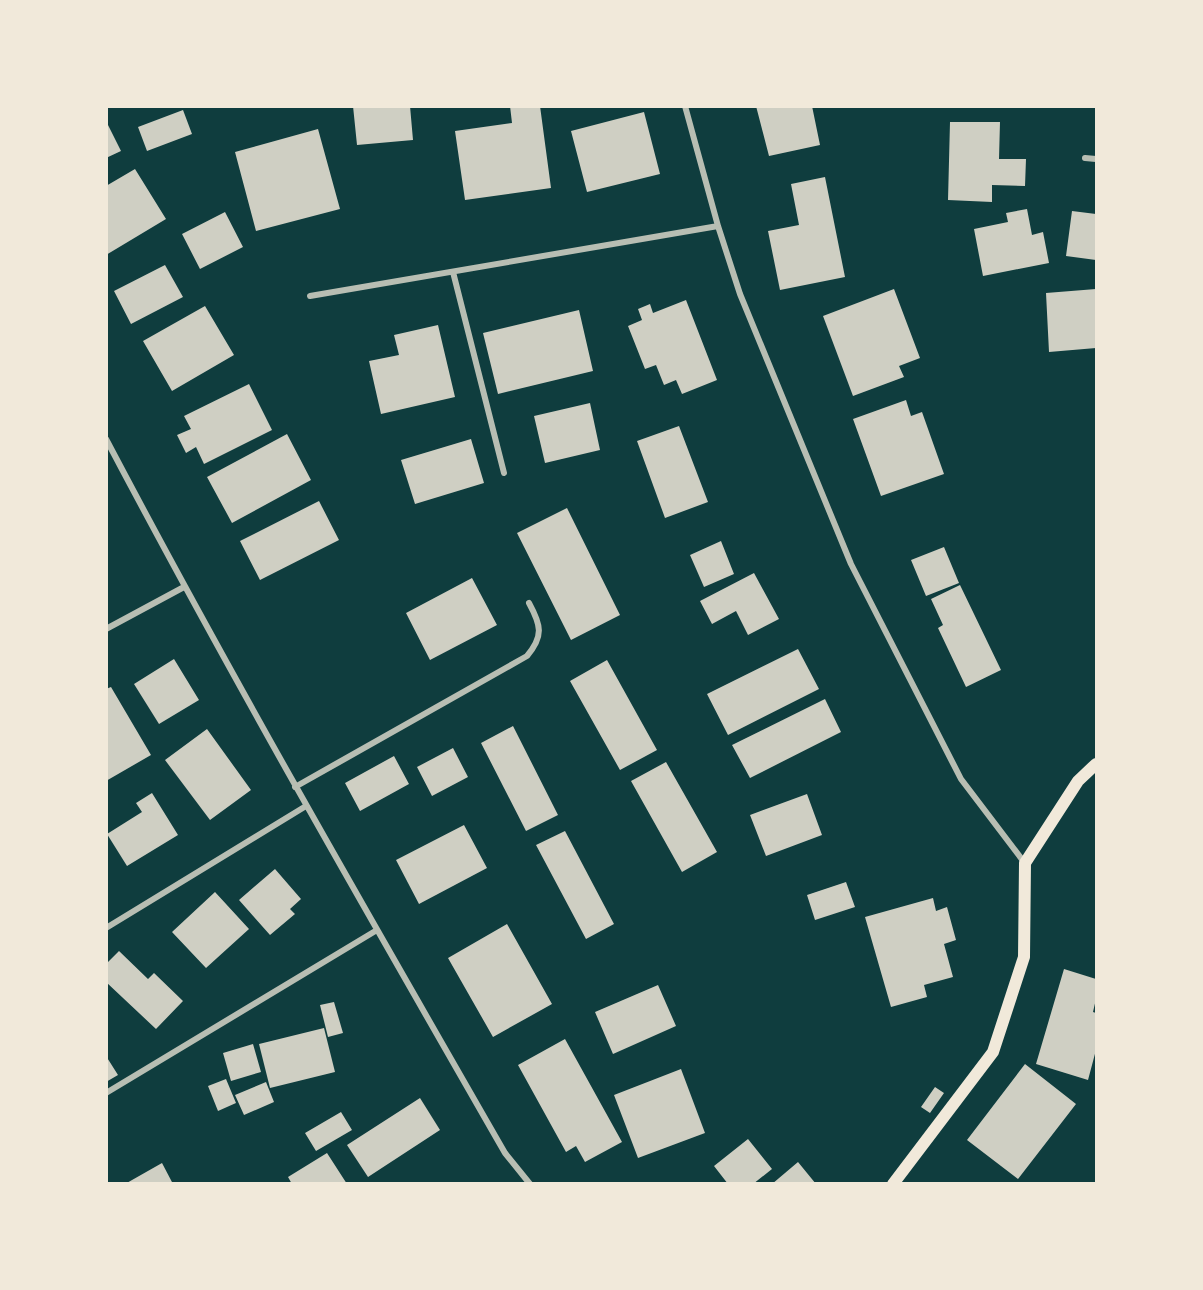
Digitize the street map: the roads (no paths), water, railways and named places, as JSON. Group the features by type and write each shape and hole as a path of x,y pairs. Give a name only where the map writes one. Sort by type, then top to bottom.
{"main road":[{"path":"893,1184 993,1052 1024,957 1025,863 1078,781 1096,764"}],"street":[{"path":"685,106 718,226 740,294 851,564 960,779 1025,863"},
{"path":"1085,158 1096,159"},
{"path":"310,296 718,226"},
{"path":"453,272 504,473"},
{"path":"106,439 184,587 306,806 505,1153 530,1184"},
{"path":"106,629 184,587"},
{"path":"296,787 527,656 537,645 539,633 538,620 529,603"},
{"path":"106,928 306,806"},
{"path":"106,1093 377,930"}]}
